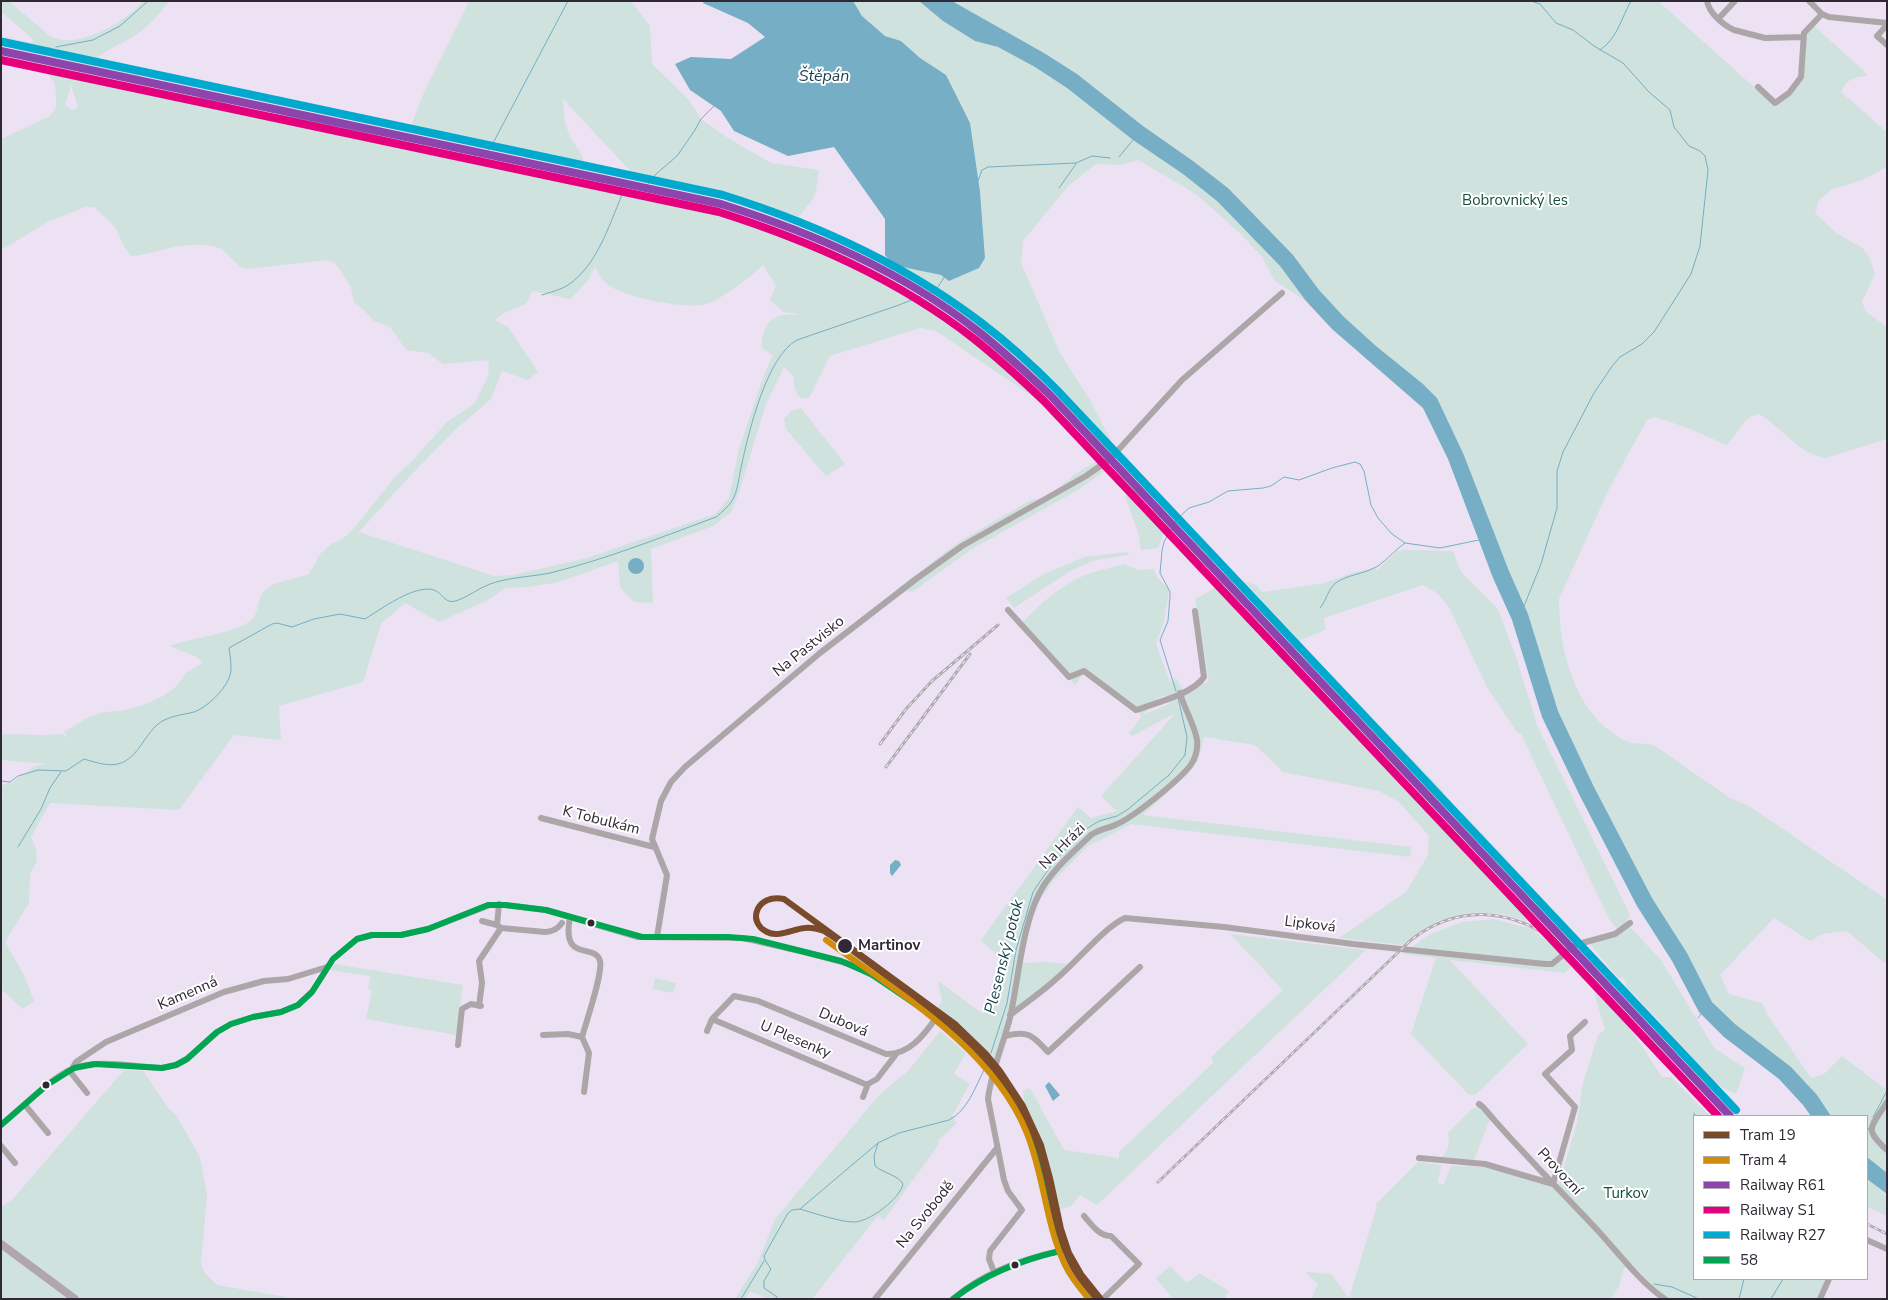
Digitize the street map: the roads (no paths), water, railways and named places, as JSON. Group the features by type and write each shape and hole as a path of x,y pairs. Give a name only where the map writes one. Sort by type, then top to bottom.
{"main road":[{"path":"1,1244 74,1299"}],"street":[{"path":"1707,1 1710,9 1730,28 1754,36 1777,38 1803,37"},
{"path":"1719,18 1735,1"},
{"path":"1809,1 1822,14 1829,17 1887,24"},
{"path":"1758,87 1775,104 1789,94 1801,77 1804,33 1822,14"},
{"path":"1887,24 1877,36 1887,45"},
{"name":"Na Pastvisko","path":"657,937 666,875 652,838 661,801 671,782 685,767 820,653 962,546 1086,476 1110,459 1182,380 1282,293"},
{"path":"1008,610 1069,677 1084,671 1136,710 1180,694 1200,682 1204,677 1195,610"},
{"name":"Na Hrázi","path":"994,1073 1006,1036 1027,930 1043,887 1050,877 1091,835 1098,830 1115,826 1130,817 1171,784 1190,765 1197,747 1197,738 1180,694"},
{"name":"K Tobulkám","path":"541,818 654,846"},
{"path":"458,1045 461,1013 467,1005 480,1006 482,983 479,961 498,935 499,904"},
{"path":"87,1093 70,1070 98,1065 162,1068 180,1063 191,1057 213,1035 226,1027 250,1018 286,1011 298,1005 312,992 327,967 344,949 362,937 428,930 483,907 499,904 546,910 630,935 743,938 841,961 862,969 884,981 936,1018 972,1048 994,1073 1013,1100 1031,1138 1040,1167 1060,1251 1071,1273 1091,1299"},
{"path":"563,915 568,939 572,945 579,950 596,955 600,959 597,983 582,1037 589,1053 584,1092"},
{"path":"482,921 499,926 552,932 565,924 570,917"},
{"name":"Lipková","path":"1010,1015 1056,980 1104,934 1125,918 1224,927 1353,944 1545,964 1552,964 1575,945 1615,934 1630,924"},
{"name":"Kamenná","path":"1,1125 56,1079 70,1070 76,1062 106,1042 224,992 264,981 288,979 327,967"},
{"path":"1006,1036 1018,1033 1029,1034 1048,1052 1140,967"},
{"name":"Dubová","path":"712,1019 734,996 752,999 882,1053 897,1053"},
{"path":"863,1097 868,1084 877,1079 897,1053 914,1044 936,1018"},
{"path":"707,1031 712,1019"},
{"name":"U Plesenky","path":"712,1019 868,1084"},
{"path":"1418,1158 1485,1164 1553,1184 1576,1107 1545,1074 1572,1050 1570,1036 1585,1022"},
{"path":"543,1035 568,1034 582,1037"},
{"path":"994,1073 988,1099 997,1148 1008,1191 1022,1210 990,1251 989,1259 994,1272"},
{"path":"1887,1102 1871,1128 1872,1137 1887,1150"},
{"name":"Provozní","path":"1479,1104 1483,1106 1553,1184 1658,1294 1665,1299"},
{"path":"25,1105 48,1132"},
{"path":"1,1146 15,1163"},
{"name":"Na Svobodě","path":"875,1299 997,1148"},
{"path":"1530,1176 1529,1173 1536,1166"},
{"path":"1084,1216 1104,1236 1111,1236 1139,1264 1104,1298"},
{"path":"1868,1240 1887,1249"},
{"path":"954,1299 972,1284 994,1272 1060,1251"},
{"path":"1820,1299 1830,1280"}],"water":[{"name":"Štěpán","path":"704,1 853,1 862,16 885,36 901,41 920,58 946,75 970,123 980,192 985,258 979,268 949,281 941,275 893,265 885,255 885,219 834,147 788,156 734,131 721,111 690,90 675,64 691,57 731,59 765,37 748,23 703,3"},
{"path":"919,1 952,1 1044,53 1077,74 1143,126 1193,161 1228,188 1293,255 1319,290 1344,317 1437,398 1463,453 1509,571 1528,614 1558,711 1594,787 1652,898 1687,953 1712,1002 1735,1024 1791,1067 1817,1095 1830,1115 1810,1115 1779,1079 1724,1037 1699,1012 1672,961 1637,906 1579,794 1542,717 1512,620 1493,578 1448,459 1423,408 1332,329 1306,301 1280,266 1217,201 1183,174 1133,140 1067,88 1035,67 998,47 975,41 943,21"},
{"path":"199,97 260,112 307,119 477,158 470,161 418,152 332,130 201,103 198,101"},
{"path":"636,558 644,566 636,574 628,566"},
{"path":"895,860 899,861 901,865 892,876 890,865"},
{"path":"1049,1082 1060,1095 1053,1101 1045,1086"},
{"path":"1868,1158 1887,1173 1887,1194 1868,1180"}],"waterway":[{"path":"56,47 93,40 120,26 148,1"},
{"path":"477,158 481,158 492,145 568,1"},
{"path":"1524,606 1541,564 1557,508 1557,471 1563,452 1594,393 1613,365 1620,357 1642,344 1654,332 1691,274 1700,246 1708,170 1705,156 1700,151 1689,146 1674,127 1670,110 1649,92 1623,63 1594,46 1573,30 1556,23 1540,4 1531,1"},
{"path":"1600,50 1615,34 1631,1"},
{"path":"1,42 34,49 50,48"},
{"path":"542,295 565,287 579,276 596,254 625,188 644,189 656,174 677,156 701,119 714,106"},
{"path":"1119,157 1133,140"},
{"path":"978,181 982,170 988,167 1076,163 1092,156 1110,158"},
{"path":"1059,188 1076,164"},
{"path":"1,781 10,782 18,776 38,770 66,771 84,759 109,765 122,763 129,759 151,731 162,721 199,710 214,698 227,683 231,671 229,648 272,624 277,623 292,627 314,619 340,614 365,619 398,598 426,589 437,591 446,600 452,602 490,584 512,578 550,573 592,561 716,517 729,505 734,497 749,433 761,396 777,361 786,349 797,340 899,305 936,290 945,276"},
{"name":"Plesenský potok","path":"1176,691 1160,640 1168,621 1170,596 1170,592 1160,573 1164,542 1177,519 1189,508 1209,502 1228,491 1263,488 1271,486 1284,477 1299,480 1355,462 1360,464 1364,471 1371,505 1378,518 1392,534 1405,543 1440,548 1479,540"},
{"path":"1320,608 1337,582 1377,567 1405,543"},
{"name":"Plesenský potok","path":"991,1053 1007,1003 1016,950 1033,892 1052,864 1083,831 1099,821 1117,816 1127,810 1169,775 1185,755 1187,737 1178,698"},
{"path":"18,847 41,809 50,788 61,772"},
{"path":"1698,1018 1701,1014"},
{"name":"Plesenský potok","path":"777,1299 777,1297 764,1288 764,1281 771,1269 764,1256 788,1213 792,1210 800,1209 834,1219 853,1222 867,1219 882,1209 896,1196 903,1184 898,1178 875,1166 874,1156 878,1143 899,1133 949,1120 955,1116 966,1105 984,1070"},
{"path":"1873,1117 1887,1091"},
{"path":"800,1209 878,1143"},
{"path":"741,1299 764,1261"},
{"path":"1739,1299 1744,1280"},
{"path":"1771,1299 1782,1280"},
{"path":"1654,1284 1672,1287 1699,1299"}],"tram line":[{"name":"19","path":"1097,1299 1077,1274 1065,1250 1041,1154 1035,1138 1010,1090 994,1069 977,1050 938,1015 824,931 808,928 781,934 767,932 757,922 756,916 761,904 775,898 784,899 955,1024 986,1054 1000,1071 1023,1106 1041,1145 1061,1229 1069,1253 1081,1274 1101,1299"},
{"path":"789,930 776,932 769,930 759,920 759,914 765,903 772,900 793,905"},
{"name":"4","path":"826,940 940,1024 966,1047 990,1073 1010,1101 1026,1131 1037,1164 1058,1249 1070,1274 1089,1299"}],"railway":[{"path":"880,744 906,709 932,681 998,625"},
{"path":"886,767 970,654"},
{"path":"1158,1182 1411,940 1429,928 1448,920 1467,916 1505,917 1524,923 1560,945 1720,1115"},
{"path":"1868,1224 1887,1234"}],"rail line":[{"name":"R27","path":"3,42 723,195 758,206 826,233 891,264 923,283 953,302 993,332 1021,355 1056,389 1736,1110"},
{"name":"R61","path":"1,51 721,204 823,241 888,272 919,290 979,332 1050,395 1729,1115"},
{"name":"S1","path":"1,60 719,212 819,249 852,264 914,298 973,338 1044,401 1717,1115"}],"place":[{"name":"Martinov","path":"845,946"}],"park label":[{"name":"Bobrovnický les","path":"1515,201"},
{"name":"Turkov","path":"1626,1194"}]}
